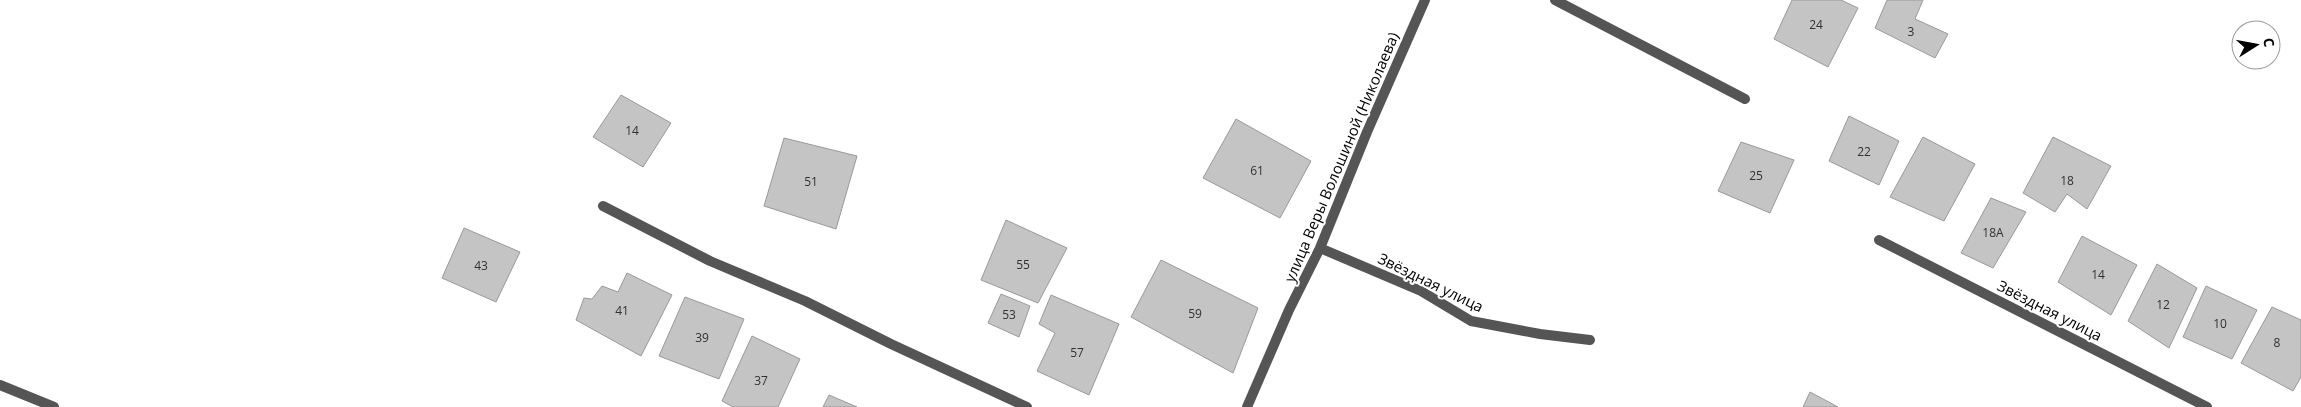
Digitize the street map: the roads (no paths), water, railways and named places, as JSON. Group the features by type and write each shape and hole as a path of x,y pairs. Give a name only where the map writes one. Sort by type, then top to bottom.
{"street":[{"name":"улица Веры Волошиной (Николаева)","path":"1246,407 1289,310 1320,248 1367,132 1425,0"},
{"path":"1555,0 1745,99"},
{"path":"603,206 710,261 805,301 891,344 1027,407"},
{"name":"Звёздная улица","path":"1879,240 2207,407"},
{"name":"Звёздная улица","path":"1320,248 1421,291 1471,321 1540,334 1590,340"},
{"path":"0,385 54,407"}]}
